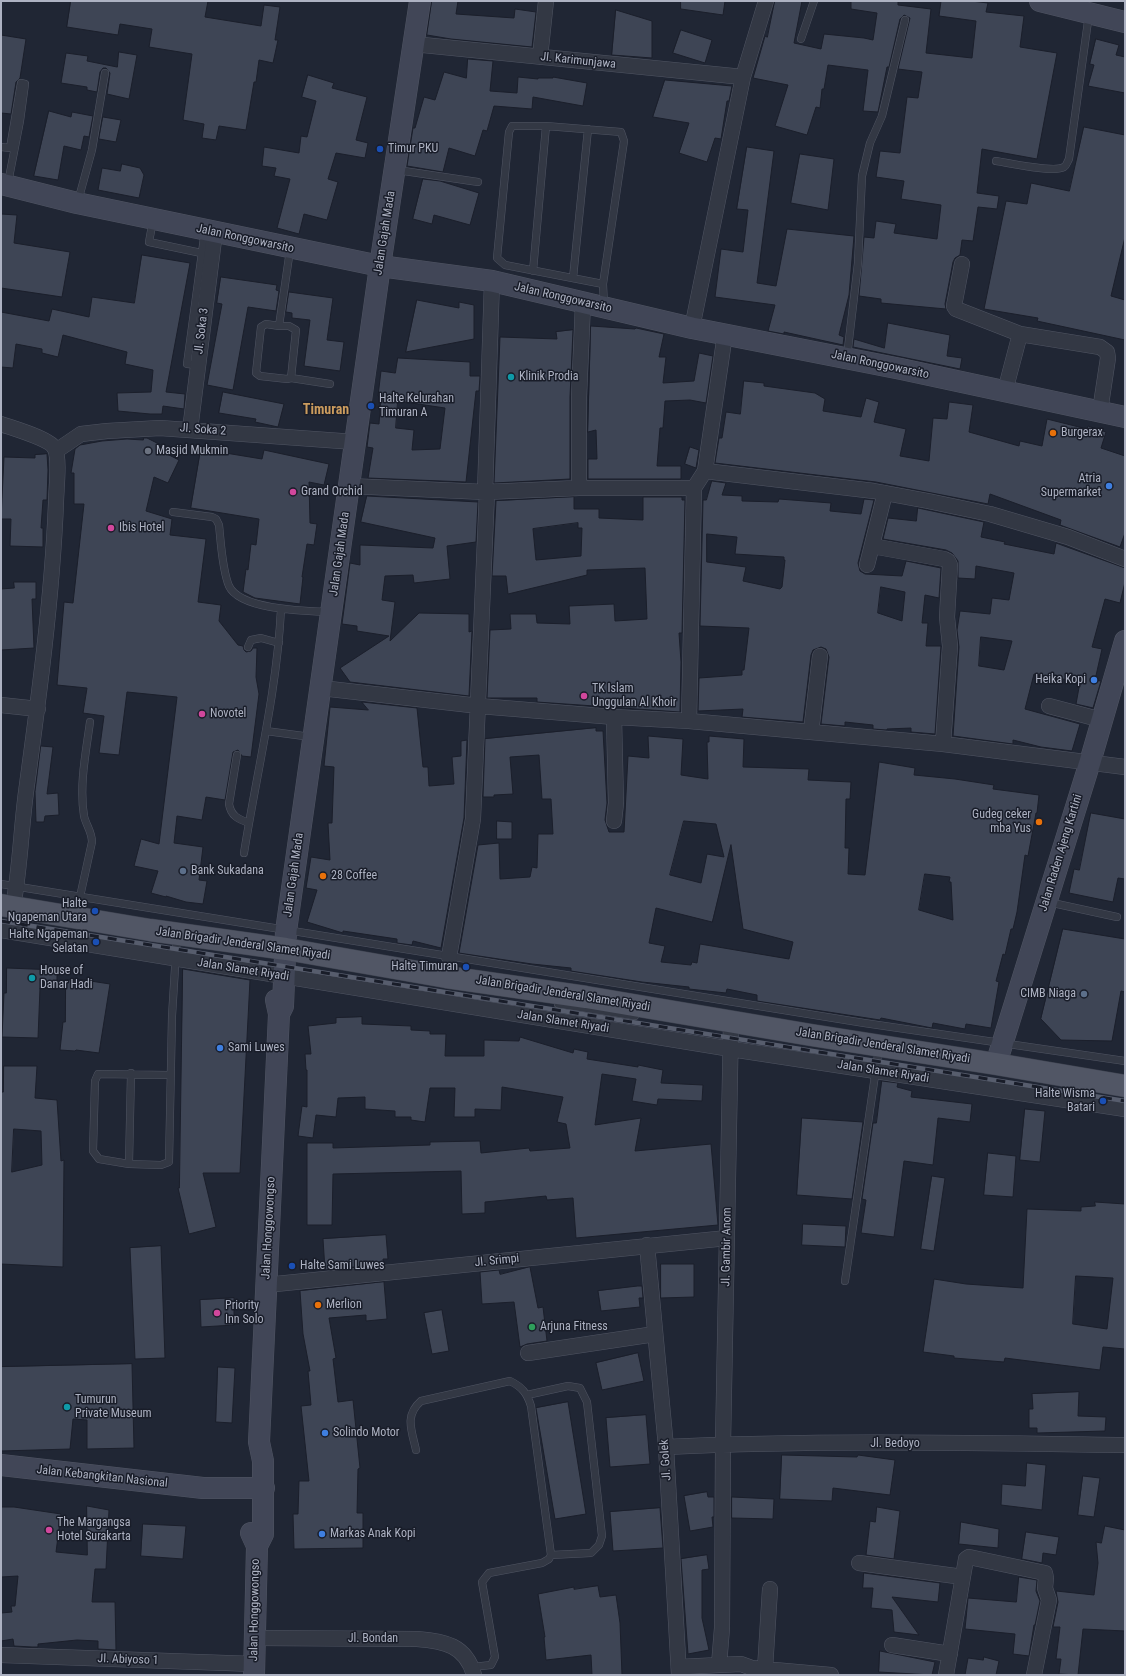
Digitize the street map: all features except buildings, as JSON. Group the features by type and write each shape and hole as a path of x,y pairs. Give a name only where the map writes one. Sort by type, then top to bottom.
{"main road":[{"name":"Jalan Gajah Mada","path":"284,956 380,266 420,1"},
{"path":"1040,1 1125,22"},
{"name":"Jalan Ronggowarsito","path":"4,185 77,203 380,266 492,281 692,328 846,358 1125,417"},
{"name":"Jalan Raden Ajeng Kartini","path":"996,1064 1102,720 1120,673 1125,641"},
{"name":"Jalan Brigadir Jenderal Slamet Riyadi","path":"10,899 78,907 176,945 284,956 447,967 731,1029 810,1036 878,1053 996,1064 1125,1086"},
{"name":"Jalan Honggowongso","path":"254,1670 256,1546 251,1532 257,1493 253,1461 260,1442 279,1014 283,1006 284,956"},
{"name":"Jalan Kebangkitan Nasional","path":"1,1465 257,1493"}],"street":[{"path":"540,57 546,1"},
{"path":"692,328 743,77 766,1"},
{"name":"Jl. Karimunjawa","path":"413,44 743,77"},
{"name":"Jl. Soka 3","path":"190,430 198,365 210,231"},
{"path":"962,264 954,306 956,310 1020,334 1100,347 1107,352 1108,358 1100,412"},
{"path":"447,967 473,819 486,492 492,281"},
{"path":"579,488 579,397 583,302"},
{"path":"689,721 694,488 705,471 725,334"},
{"path":"1005,391 1020,334"},
{"path":"1,424 48,442 55,448 57,467 54,541 38,709 10,899"},
{"name":"Jl. Soka 2","path":"56,451 76,436 88,433 160,428 355,442"},
{"path":"705,471 885,493 990,514 1068,537 1125,559"},
{"path":"349,486 486,492 579,488 694,488"},
{"path":"867,565 885,493"},
{"path":"872,546 944,559 948,561 950,565 947,617 950,646 944,744"},
{"path":"811,732 820,656"},
{"path":"321,688 478,706 614,717 689,721 944,744 1125,767"},
{"path":"1,705 38,709"},
{"path":"1049,706 1102,720"},
{"path":"614,717 616,803 614,821"},
{"path":"1,930 176,945"},
{"name":"Jalan Slamet Riyadi","path":"284,956 731,1049 1125,1109"},
{"name":"Jl. Gambir Anom","path":"719,1665 722,1628 723,1444 731,1029"},
{"path":"1081,1102 1086,1080"},
{"name":"Jl. Srimpi","path":"266,1285 727,1238"},
{"name":"Jl. Golek","path":"647,1245 666,1447 679,1671"},
{"path":"528,1354 655,1334"},
{"name":"Jl. Bedoyo","path":"666,1447 723,1444 996,1444 1125,1446"},
{"path":"946,1675 966,1559 969,1557 1045,1573 1045,1588 1049,1600 1034,1675"},
{"path":"859,1563 963,1577"},
{"path":"757,1671 770,1589"},
{"name":"Jl. Bondan","path":"255,1638 417,1639 441,1641 461,1651 473,1671"},
{"path":"892,1645 950,1654"},
{"name":"Jl. Abiyoso 1","path":"1,1655 254,1670"},
{"path":"679,1671 719,1665 741,1664 757,1671 831,1675"}],"lane":[{"path":"801,39 814,1"},
{"path":"996,161 1053,170 1063,167 1066,164 1069,159 1089,14"},
{"path":"846,358 858,263 862,176 870,143 882,116 905,20"},
{"path":"77,203 92,150 105,73"},
{"path":"1,147 10,148 21,83 25,84 4,185"},
{"path":"603,284 505,265 497,258 509,132 512,126 546,126 621,132 624,141 603,284 604,307"},
{"path":"533,271 546,126"},
{"path":"573,278 588,129"},
{"path":"395,170 478,182"},
{"path":"153,219 148,242 207,254"},
{"path":"279,326 290,248"},
{"path":"291,378 296,330 293,327 266,324 261,327 256,373 260,376 287,379 291,378 330,384"},
{"path":"174,512 212,517 216,519 219,525 226,577 229,587 234,594 242,599 281,609 332,612"},
{"path":"244,853 266,731 279,643 281,609"},
{"path":"248,647 251,640 256,638 279,643"},
{"path":"90,722 84,770 83,794 84,816 92,835 92,842 78,907 284,956"},
{"path":"266,731 314,738"},
{"path":"238,755 229,804 230,811 238,819 249,823"},
{"path":"1,884 10,899"},
{"path":"1046,902 1117,917"},
{"path":"170,1075 131,1073 98,1074 95,1081 93,1151 99,1159 129,1164 161,1165 169,1162 170,1075 176,945"},
{"path":"447,967 1003,1042 1125,1060"},
{"path":"551,1003 645,1018"},
{"path":"845,1280 878,1053"},
{"path":"129,1164 131,1073"},
{"path":"416,1450 409,1421 414,1407 421,1401 510,1381 520,1386 527,1395 531,1406 551,1555 549,1559 542,1563 489,1573 482,1582 496,1657 491,1665 473,1671"},
{"path":"527,1395 568,1386 580,1388 587,1402 602,1536 599,1545 591,1553 551,1555"}],"railway":[{"path":"1,921 1125,1101"}],"place":[{"name":"Timur PKU","path":"380,149"},
{"name":"Klinik Prodia","path":"511,377"},
{"name":"Halte Kelurahan Timuran A","path":"371,406"},
{"name":"Burgerax","path":"1053,433"},
{"name":"Masjid Mukmin","path":"148,451"},
{"name":"Atria Supermarket","path":"1109,486"},
{"name":"Grand Orchid","path":"293,492"},
{"name":"Ibis Hotel","path":"111,528"},
{"name":"Heika Kopi","path":"1094,680"},
{"name":"TK Islam Unggulan Al Khoir","path":"584,696"},
{"name":"Novotel","path":"202,714"},
{"name":"Gudeg ceker mba Yus","path":"1039,822"},
{"name":"Bank Sukadana","path":"183,871"},
{"name":"28 Coffee","path":"323,876"},
{"name":"Halte Ngapeman Utara","path":"95,911"},
{"name":"Halte Ngapeman Selatan","path":"96,942"},
{"name":"Halte Timuran","path":"466,967"},
{"name":"House of Danar Hadi","path":"32,978"},
{"name":"CIMB Niaga","path":"1084,994"},
{"name":"Sami Luwes","path":"220,1048"},
{"name":"Halte Wisma Batari","path":"1103,1101"},
{"name":"Halte Sami Luwes","path":"292,1266"},
{"name":"Merlion","path":"318,1305"},
{"name":"Priority Inn Solo","path":"217,1313"},
{"name":"Arjuna Fitness","path":"532,1327"},
{"name":"Tumurun Private Museum","path":"67,1407"},
{"name":"Solindo Motor","path":"325,1433"},
{"name":"The Margangsa Hotel Surakarta","path":"49,1530"},
{"name":"Markas Anak Kopi","path":"322,1534"}],"district":[{"name":"Timuran","path":"326,410"}]}
